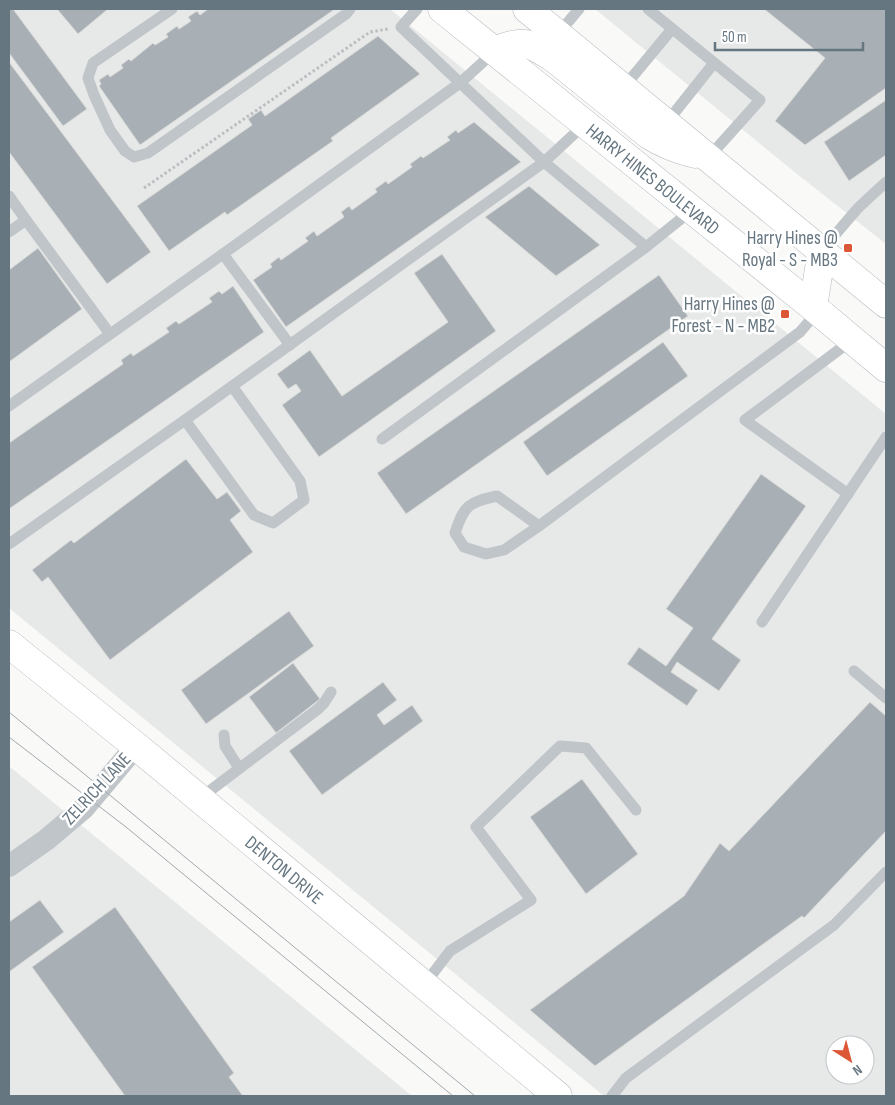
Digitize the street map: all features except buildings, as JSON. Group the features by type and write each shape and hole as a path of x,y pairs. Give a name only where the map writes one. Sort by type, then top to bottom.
{"main road":[{"name":"HARRY HINES BOULEVARD","path":"442,9 816,309 886,368"},
{"path":"527,9 881,296"},
{"path":"495,51 510,44 520,42 539,49 556,59 658,141 682,151 709,157"},
{"path":"816,309 822,250"},
{"name":"DENTON DRIVE","path":"9,644 136,746 558,1096"}],"street":[{"name":"ZELRICH LANE","path":"9,866 46,840 84,808 136,746"}],"lane":[{"path":"172,9 93,63 88,78 110,130 125,151 134,156 148,153 346,14 350,9"},
{"path":"417,9 401,27 544,162 646,247"},
{"path":"558,34 578,9"},
{"path":"648,9 760,100 709,157"},
{"path":"624,87 672,29"},
{"path":"9,406 460,83 495,51"},
{"path":"667,122 714,63"},
{"path":"9,544 544,162 585,124"},
{"path":"822,250 858,208 886,182"},
{"path":"9,196 110,334"},
{"path":"382,439 646,247 692,210"},
{"path":"9,232 26,220"},
{"path":"223,254 290,345"},
{"path":"538,526 497,496 475,501 461,515 455,533 464,547 486,554 504,550 538,526 800,332 816,309"},
{"path":"848,494 745,420 852,340"},
{"path":"185,420 254,515 273,523 304,500 300,481 232,386"},
{"path":"762,622 886,437"},
{"path":"854,671 886,698"},
{"path":"199,799 318,709 331,692"},
{"path":"224,735 225,746 239,768"},
{"path":"424,985 450,951 531,900 476,827 560,746 586,748 636,810"},
{"path":"612,1096 626,1078 834,925 886,872"}],"path":[{"path":"144,188 370,32 401,27"}],"shaded area":[{"path":"9,9 390,9 886,414 886,1096 604,1096 9,608"},
{"path":"595,9 886,9 886,244 792,170"},
{"path":"9,766 412,1096 9,1096"}],"tram line":[{"path":"9,712 475,1096"},
{"path":"9,737 126,827 453,1096"}],"place":[{"name":"Harry Hines @ Royal - S - MB3","path":"848,248"},
{"name":"Harry Hines @ Forest - N - MB2","path":"785,314"}]}
